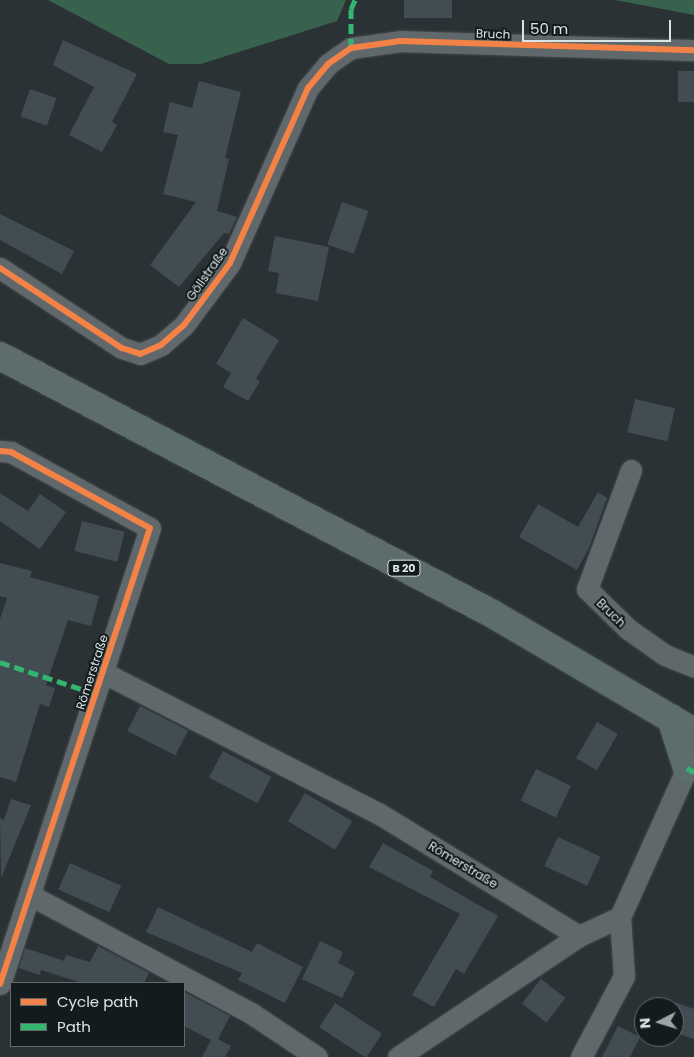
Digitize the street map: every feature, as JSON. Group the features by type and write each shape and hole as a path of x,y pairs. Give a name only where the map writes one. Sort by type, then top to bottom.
{"main road":[{"name":"B 20","path":"0,356 491,613 694,732"},
{"path":"671,718 690,766"}],"street":[{"name":"Bruch","path":"352,48 401,41 694,50"},
{"name":"Göllstraße","path":"0,268 122,348 140,354 161,345 184,325 230,263 308,88 328,64 352,48"},
{"name":"Römerstraße","path":"0,451 11,452 150,528 104,673 0,984"},
{"name":"Bruch","path":"631,470 588,589 628,629 665,655 694,667"},
{"name":"Römerstraße","path":"104,673 378,813 579,936"},
{"path":"581,1057 624,976 620,917 690,766"},
{"path":"30,895 250,1013 317,1057"},
{"path":"398,1057 579,936 620,917"}],"green space":[{"path":"48,0 346,0 337,21 201,64 169,64"},
{"path":"615,0 694,0 694,15"}],"building":[{"path":"404,0 452,0 452,18 404,18"},
{"path":"63,40 137,74 112,122 117,125 102,152 69,135 94,87 53,65"},
{"path":"678,71 694,71 694,102 678,102"},
{"path":"199,81 241,92 225,158 229,159 217,211 237,217 229,234 224,233 179,287 150,265 196,202 163,194 178,135 163,132 170,102 192,108"},
{"path":"30,89 56,98 47,126 21,116"},
{"path":"342,202 368,211 354,254 327,245"},
{"path":"0,214 74,251 62,274 0,240"},
{"path":"275,236 329,247 318,301 276,293 279,273 268,271"},
{"path":"243,318 279,340 256,379 260,381 248,401 223,387 231,373 216,364"},
{"path":"635,399 675,408 667,441 627,432"},
{"path":"598,492 607,498 589,548 577,570 519,537 538,504 578,527"},
{"path":"0,493 28,511 40,494 66,512 40,549 0,521"},
{"path":"82,521 125,532 117,562 75,551"},
{"path":"0,563 32,571 30,577 99,596 91,626 68,620 46,685 55,688 49,707 40,704 16,782 0,777 0,619 7,598 0,596"},
{"path":"140,706 188,731 175,755 127,731"},
{"path":"597,722 618,734 597,770 576,758"},
{"path":"223,751 272,777 257,803 209,777"},
{"path":"536,769 571,786 556,818 521,800"},
{"path":"305,793 352,821 335,850 288,821"},
{"path":"11,799 31,805 1,878 0,818 4,820"},
{"path":"558,837 601,857 587,886 544,866"},
{"path":"383,843 433,871 430,877 498,916 464,974 456,969 434,1007 412,995 460,914 369,867"},
{"path":"70,863 121,886 109,912 58,889"},
{"path":"158,907 252,952 257,943 303,967 285,1003 238,980 242,973 146,932"},
{"path":"320,941 343,952 338,963 355,972 342,998 302,979"},
{"path":"98,946 149,973 144,982 79,982 41,970 40,975 19,968 25,948 64,961 66,955 90,962"},
{"path":"541,979 565,998 546,1023 522,1003"},
{"path":"185,993 230,1016 218,1039 231,1046 225,1057 202,1057 211,1040 185,1027"},
{"path":"335,1003 382,1033 365,1057 319,1027"},
{"path":"684,1006 694,1009 694,1039 684,1036"},
{"path":"618,1026 634,1034 635,1047 630,1057 602,1057"}],"marked path":[{"path":"351,48 351,9 355,0"},
{"path":"0,662 97,694"},
{"path":"687,768 694,772"}],"cycle path":[{"path":"0,268 122,348 140,354 161,345 184,325 230,263 308,88 328,64 351,48 401,41 694,50"},
{"path":"0,451 11,452 150,528 0,984"}]}
